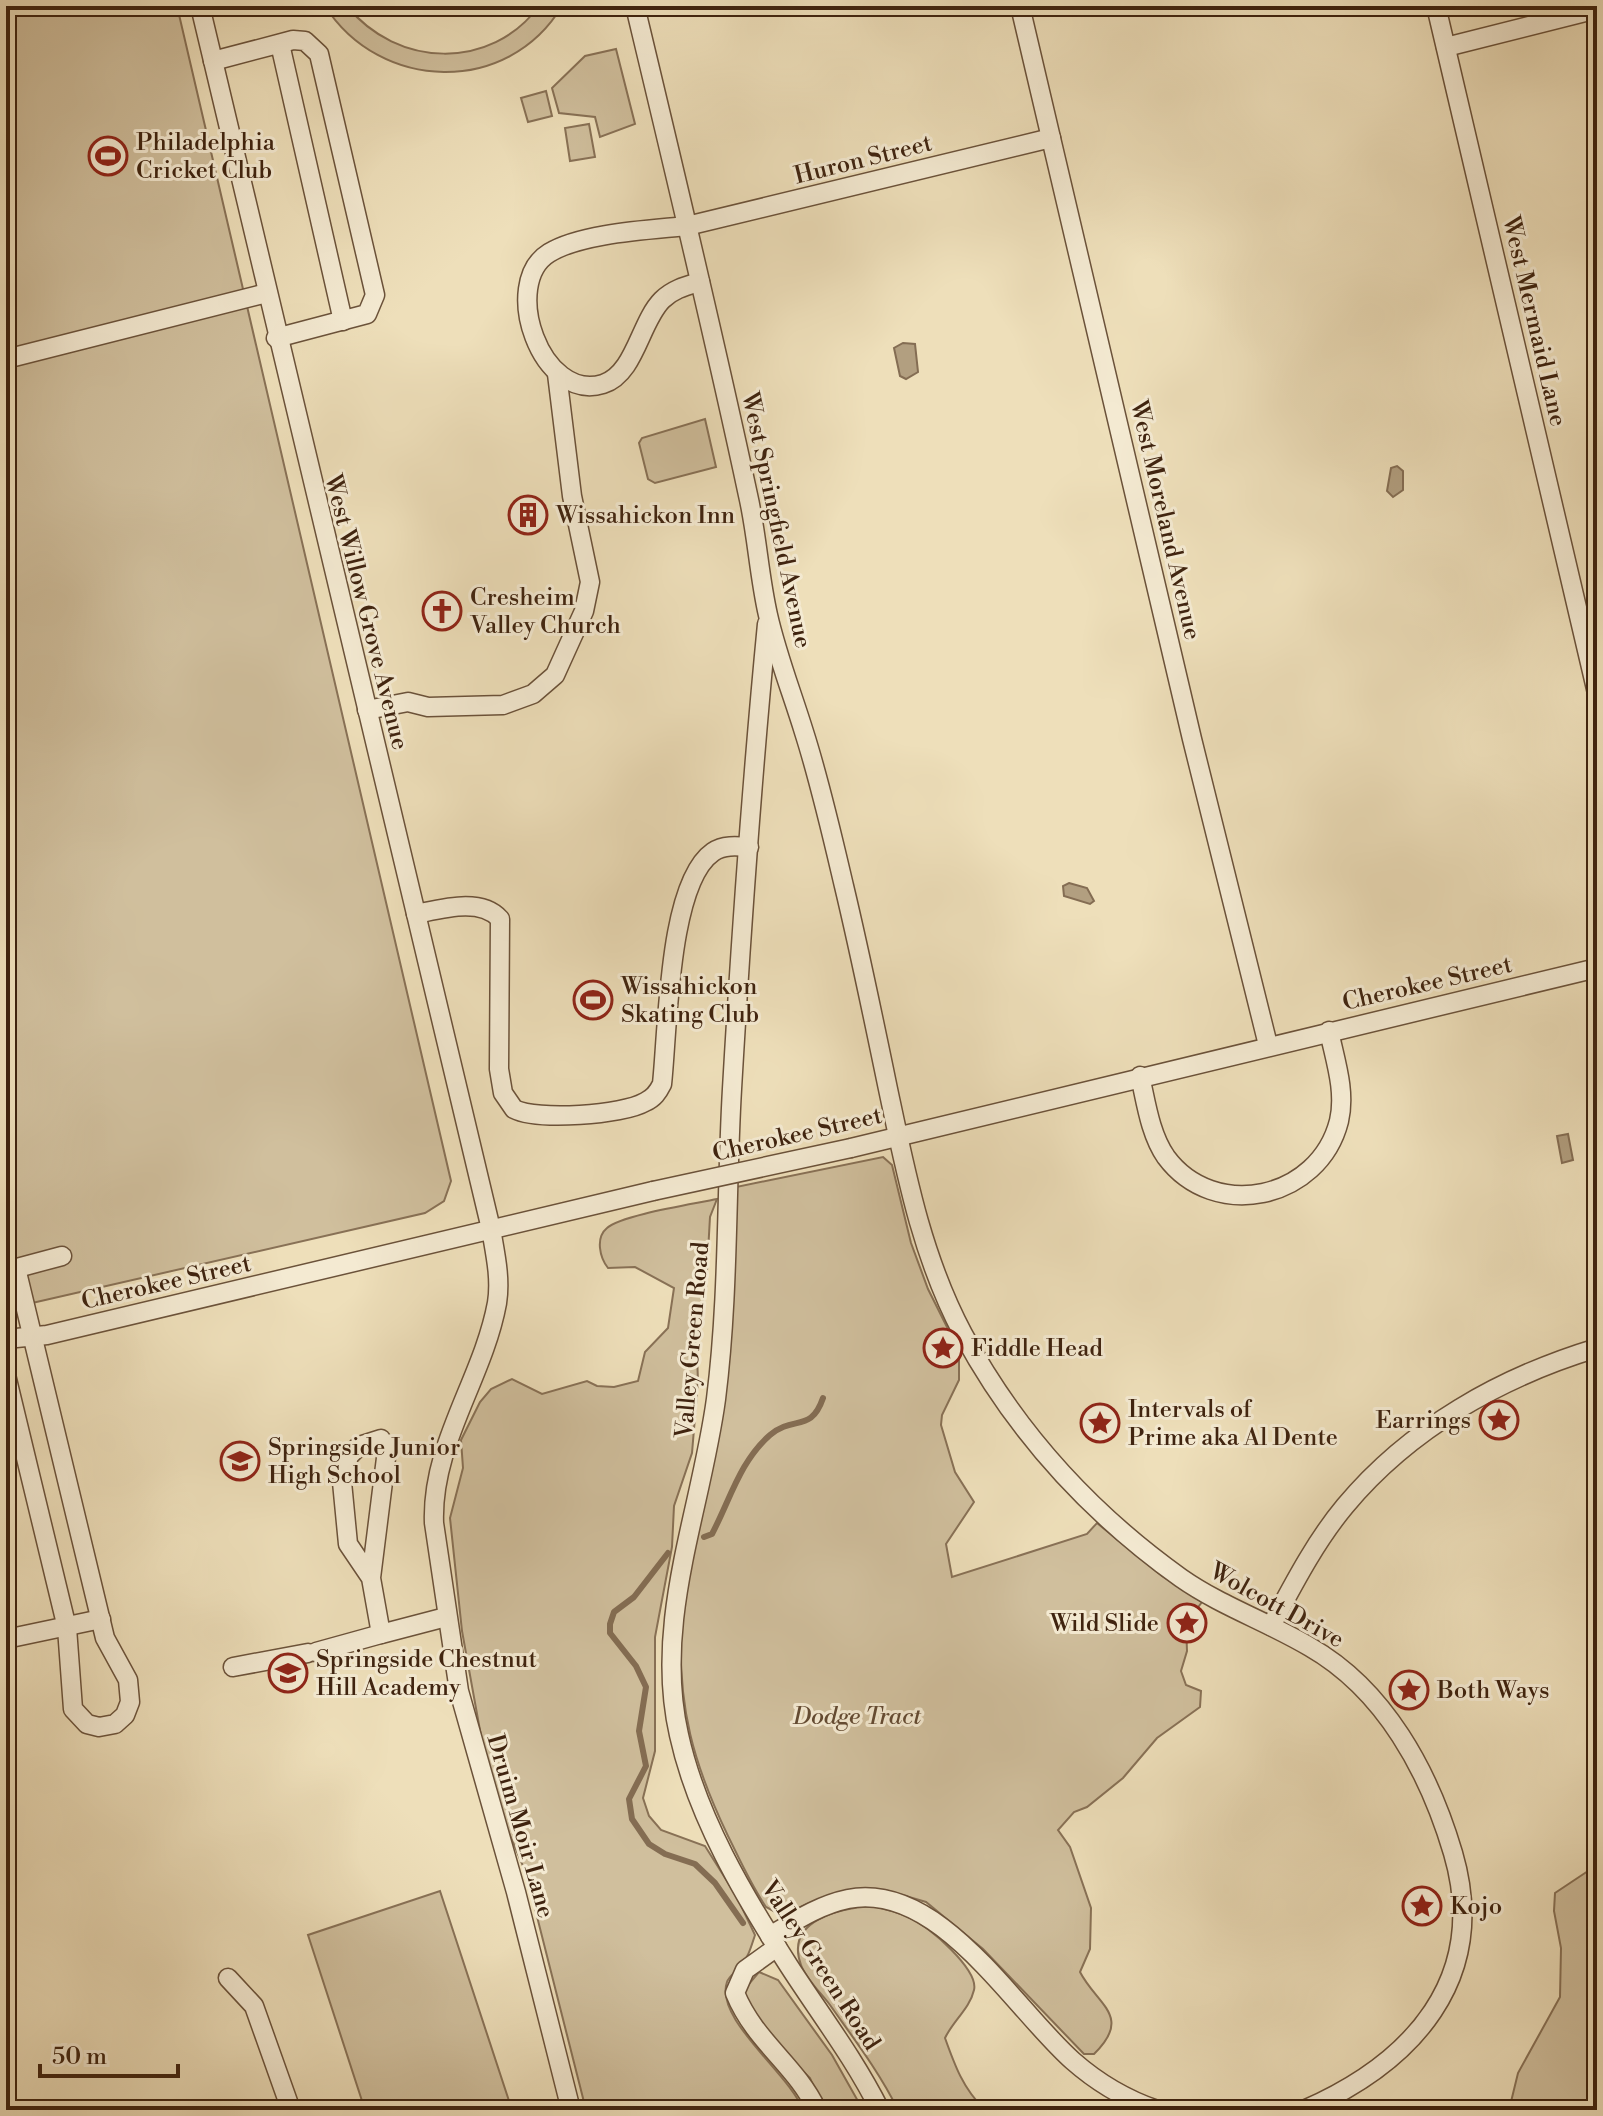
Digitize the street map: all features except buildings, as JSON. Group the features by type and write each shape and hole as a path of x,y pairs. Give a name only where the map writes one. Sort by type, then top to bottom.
{"street":[{"name":"West Willow Grove Avenue","path":"200,6 276,338 491,1229"},
{"name":"West Springfield Avenue","path":"635,6 749,498 768,614 820,790 898,1136"},
{"name":"West Moreland Avenue","path":"1020,6 1268,1045"},
{"name":"West Mermaid Lane","path":"1436,6 1597,693"},
{"path":"1446,47 1597,9"},
{"path":"213,61 305,41 319,54 375,295 367,314 276,338"},
{"path":"280,44 343,321"},
{"name":"Huron Street","path":"557,374 543,356 527,307 527,287 539,262 560,248 614,234 687,226 1051,138"},
{"path":"557,374 581,385 603,384 613,379 663,298 677,289 700,282"},
{"path":"6,359 267,293"},
{"path":"367,710 408,702 428,707 503,705 533,694 555,675 584,611 590,582 572,496 557,374"},
{"name":"Valley Green Road","path":"768,614 749,847 716,1399 675,1609 670,1671 678,1733 697,1792 733,1870 774,1941 857,2064 880,2110"},
{"path":"416,914 475,907 494,912 500,919 499,1069 503,1093 514,1109 542,1117 639,1105 657,1094 662,1084 679,917 691,878 713,852 723,847 749,847"},
{"name":"Cherokee Street","path":"6,1339 31,1338 653,1191 851,1148 1597,968"},
{"path":"1140,1076 1156,1140 1176,1168 1191,1180 1227,1195 1269,1194 1290,1185 1308,1171 1332,1139 1339,1121 1340,1081 1329,1031"},
{"name":"Wolcott Drive","path":"898,1136 914,1207 936,1273 965,1336 1014,1415 1065,1478 1109,1521 1186,1581 1341,1667 1391,1719 1417,1765 1439,1814 1460,1885 1457,1950 1447,1983 1432,2015 1407,2047 1377,2071 1304,2110"},
{"name":"Druim Moir Lane","path":"491,1229 497,1265 497,1301 483,1358 446,1445 434,1483 434,1523 446,1617 468,1727 516,1892 571,2110"},
{"path":"6,1375 9,1406 67,1628 73,1709 87,1724 99,1727 115,1724 125,1715 130,1702 128,1680 105,1638 48,1397 11,1270 62,1256"},
{"path":"1271,1626 1324,1535 1388,1461 1433,1426 1497,1387 1533,1370 1597,1348"},
{"path":"9,1406 48,1397"},
{"path":"371,1578 348,1544 342,1482 349,1456 359,1446 381,1439 387,1450 371,1578 381,1634"},
{"path":"233,1667 312,1652 446,1617"},
{"path":"6,1639 101,1619"},
{"path":"817,2110 809,2093 764,2044 735,1993 745,1970 774,1941 814,1910 849,1898 887,1899 922,1912 954,1938 1070,2059 1097,2081 1157,2110"},
{"path":"228,1978 254,2006 291,2110"}],"green space":[{"path":"6,6 177,6 451,1181 444,1201 425,1213 6,1309"},
{"path":"325,6 347,6 368,26 391,41 417,50 444,54 470,51 496,42 519,27 539,6 562,6 539,35 510,56 478,68 444,72 410,68 378,55 349,34"},
{"path":"616,49 635,124 600,137 595,117 559,113 552,88 585,56"},
{"path":"546,91 552,116 528,122 521,98"},
{"path":"589,124 595,157 570,161 565,128"},
{"path":"705,419 716,467 655,483 648,479 639,443 642,438"},
{"name":"Dodge Tract","path":"883,1157 892,1165 911,1243 928,1289 959,1351 959,1380 942,1415 941,1425 955,1472 974,1502 946,1544 952,1577 1087,1534 1097,1523 1162,1576 1202,1602 1186,1623 1187,1651 1181,1671 1186,1685 1201,1691 1200,1707 1157,1738 1123,1778 1087,1807 1074,1812 1058,1830 1070,1847 1091,1908 1090,1949 1080,1972 1111,2020 1111,2030 1094,2054 1084,2054 983,1949 926,1902 885,1890 860,1889 812,1902 787,1913 779,1914 766,1907 705,1784 690,1734 682,1684 681,1627 736,1187"},
{"path":"717,1199 710,1217 706,1288 696,1330 698,1381 692,1453 674,1506 672,1547 655,1637 655,1751 643,1798 649,1816 661,1830 705,1846 737,1897 755,1935 745,1961 727,1982 726,1997 742,2029 784,2080 803,2110 586,2110 526,1873 506,1826 483,1747 462,1631 450,1518 463,1468 461,1440 480,1402 491,1389 512,1379 542,1394 587,1381 597,1386 614,1387 638,1381 645,1352 668,1328 674,1288 635,1267 608,1268 601,1254 603,1232 627,1219"},
{"path":"1597,1865 1597,2110 1509,2110 1518,2073 1560,1997 1561,1948 1554,1911 1555,1893"},
{"path":"440,1891 512,2110 365,2110 308,1935"},
{"path":"874,1906 918,1923 940,1939 969,1971 973,1981 972,1997 945,2038 970,2093 984,2109 1018,2101 1030,2104 1032,2110 898,2110 866,2056 806,1975 798,1949 808,1927 819,1919 832,1913"},
{"path":"759,1972 778,1980 832,2055 863,2110 824,2110 810,2078 769,2039 743,1991"}],"shaded area":[{"path":"903,343 915,344 918,372 906,379 900,376 894,348"},
{"path":"1397,466 1403,471 1403,490 1393,497 1387,491 1391,468"},
{"path":"1069,883 1087,888 1094,901 1090,904 1064,896 1063,886"},
{"path":"1568,1134 1573,1160 1562,1163 1557,1136"}],"waterway":[{"path":"704,1537 712,1534 743,1469 760,1445 779,1429 813,1416 823,1398"},
{"path":"668,1553 634,1597 614,1612 610,1624 610,1633 636,1666 646,1687 639,1731 646,1766 629,1799 632,1819 649,1844 665,1854 695,1864 715,1883 743,1923"}],"place":[{"name":"Philadelphia Cricket Club","path":"108,156"},
{"name":"Wissahickon Inn","path":"528,515"},
{"name":"Cresheim Valley Church","path":"442,611"},
{"name":"Wissahickon Skating Club","path":"593,1000"},
{"name":"Fiddle Head","path":"943,1348"},
{"name":"Earrings","path":"1499,1420"},
{"name":"Intervals of Prime aka Al Dente","path":"1100,1423"},
{"name":"Springside Junior High School","path":"240,1461"},
{"name":"Wild Slide","path":"1187,1623"},
{"name":"Springside Chestnut Hill Academy","path":"288,1673"},
{"name":"Both Ways","path":"1409,1690"},
{"name":"Kojo","path":"1422,1906"}]}
